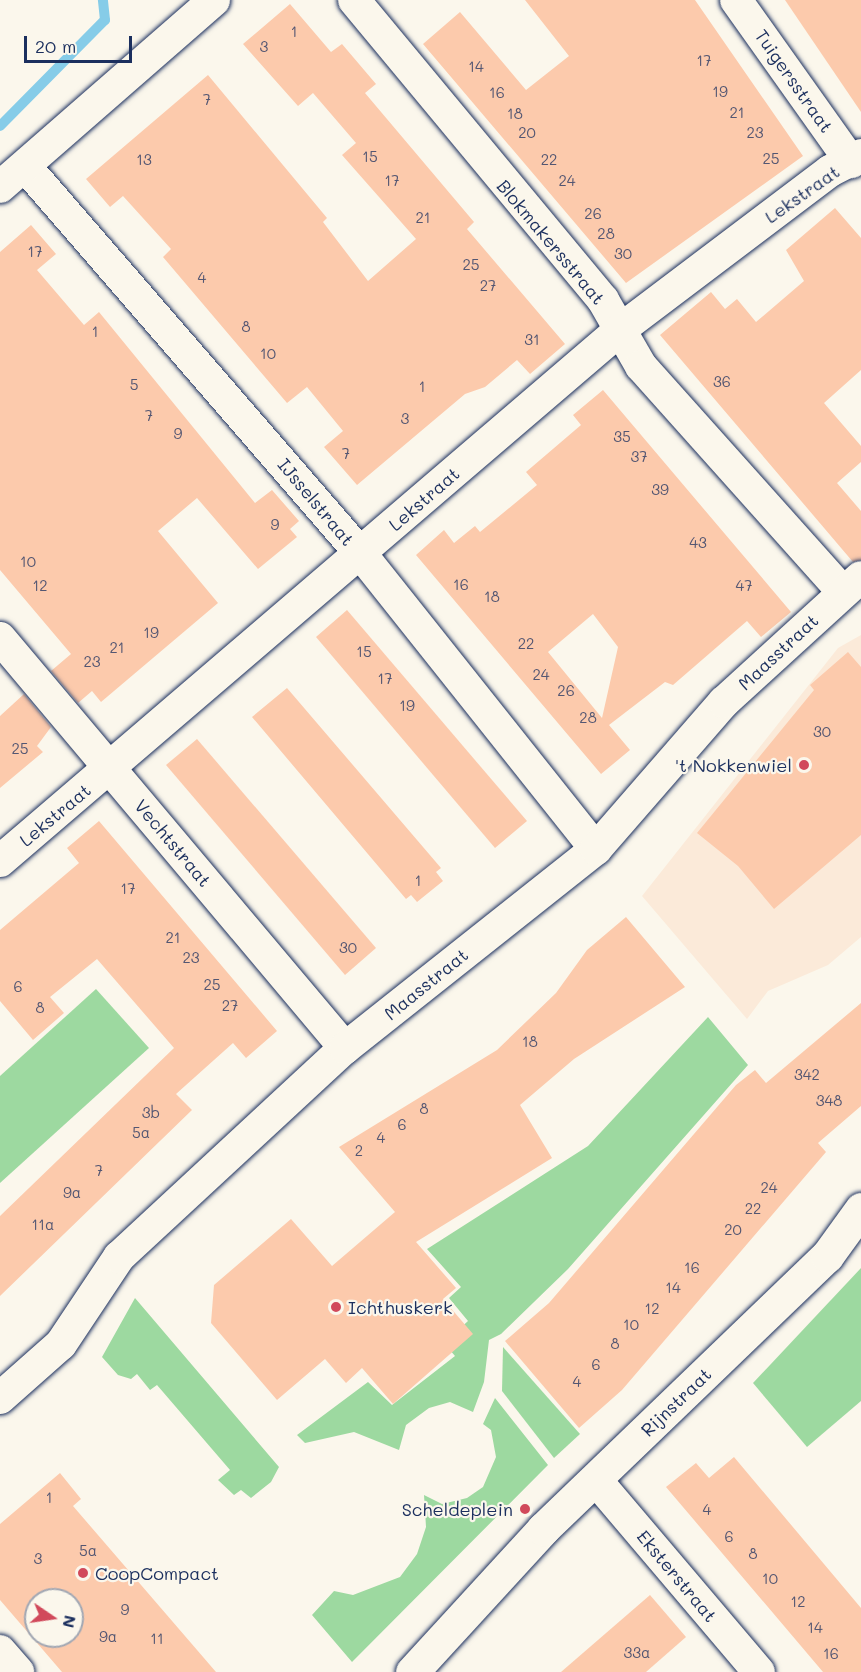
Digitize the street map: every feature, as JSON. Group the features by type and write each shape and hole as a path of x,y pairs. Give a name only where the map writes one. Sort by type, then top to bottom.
{"street":[{"path":"0,187 214,0"},
{"name":"Blokmakersstraat","path":"354,0 603,300 641,366 852,585"},
{"name":"Tuigersstraat","path":"736,0 856,158"},
{"name":"Lekstraat","path":"0,861 110,768 234,656 361,554 621,329 830,171 856,158"},
{"name":"IJsselstraat","path":"25,166 361,554 596,849"},
{"name":"Maasstraat","path":"0,1398 62,1344 118,1257 345,1048 596,849 724,702 852,585"},
{"name":"Vechtstraat","path":"0,638 345,1048"},
{"name":"Rijnstraat","path":"412,1672 486,1591 596,1480 827,1256 861,1209"},
{"name":"Eksterstraat","path":"596,1480 759,1672"},
{"path":"0,1651 18,1672"}],"shaded area":[{"name":"'t Nokkenwiel","path":"861,635 861,937 828,965 768,991 747,1019 642,896 838,648"}],"green space":[{"path":"96,989 149,1048 0,1183 0,1076"},
{"path":"708,1017 748,1065 568,1269 501,1334 489,1340 484,1382 473,1412 450,1402 429,1408 406,1425 399,1450 354,1432 305,1443 297,1435 368,1382 392,1405 455,1356 444,1343 468,1321 449,1298 461,1287 427,1249 588,1146"},
{"path":"861,1268 861,1401 807,1447 753,1383"},
{"path":"135,1298 279,1467 271,1482 251,1498 241,1490 234,1495 218,1480 230,1470 157,1385 150,1390 137,1374 131,1379 118,1375 102,1357"},
{"path":"503,1347 580,1434 554,1458 502,1391"},
{"path":"495,1398 548,1465 352,1662 312,1615 334,1591 353,1595 400,1577 417,1554 426,1527 424,1495 442,1504 467,1498 483,1487 496,1457 491,1430 483,1424"}],"building":[{"path":"525,0 695,0 803,156 626,283 423,44 460,12 526,90 569,56"},
{"path":"785,0 861,0 861,112"},
{"path":"290,4 331,52 342,44 376,84 365,93 474,222 467,229 565,344 530,374 517,360 485,387 465,394 357,485 324,447 343,431 307,387 287,403 163,257 171,249 123,196 110,207 86,179 208,75 327,218 323,222 368,281 416,239 342,155 356,143 313,93 298,106 243,44"},
{"path":"835,208 861,238 861,370 824,403 861,446 861,462 837,483 861,511 861,560 853,562 660,335 711,292 725,309 737,299 756,322 804,281 786,250"},
{"path":"31,225 56,254 37,270 84,325 99,312 255,503 272,490 299,521 290,529 297,537 258,569 197,498 158,531 218,603 101,702 92,691 78,703 51,671 71,654 0,570 0,252"},
{"path":"603,390 791,612 761,637 747,621 673,685 665,682 609,725 630,750 601,774 416,555 444,530 454,543 475,526 480,532 537,485 526,472 581,425 573,415","holes":["593,614 618,647 602,718 548,652"]},
{"path":"347,610 527,821 495,848 316,637"},
{"path":"848,652 861,667 861,835 774,909 738,866 697,833 814,690 810,685"},
{"path":"287,688 441,868 436,872 443,881 417,902 411,895 406,899 252,717"},
{"path":"24,694 51,727 37,746 43,752 0,788 0,716"},
{"path":"197,739 376,948 345,975 166,765"},
{"path":"99,821 277,1031 246,1058 233,1043 176,1094 192,1110 0,1296 0,1216 174,1048 97,959 50,997 64,1013 33,1040 0,1001 0,930 79,863 67,848"},
{"path":"626,917 685,987 574,1059 520,1105 552,1158 416,1242 456,1288 443,1299 473,1334 393,1404 362,1368 346,1383 325,1359 277,1400 211,1323 214,1285 291,1219 332,1266 395,1212 339,1147 497,1050 556,993 587,950"},
{"path":"861,1003 861,1106 818,1143 826,1152 622,1390 579,1428 505,1341 549,1303 736,1085 755,1070 766,1083"},
{"path":"734,1457 861,1608 861,1672 823,1672 666,1487 696,1463 709,1478"},
{"path":"60,1473 81,1499 73,1506 216,1672 62,1672 41,1648 84,1648 84,1588 24,1588 24,1628 0,1600 0,1524"},
{"path":"650,1595 686,1637 646,1672 561,1672"}],"waterway":[{"path":"0,126 105,20 103,0"}],"place":[{"name":"'t Nokkenwiel","path":"804,765"},
{"name":"Ichthuskerk","path":"336,1307"},
{"name":"Scheldeplein","path":"525,1509"},
{"name":"CoopCompact","path":"83,1573"}]}
